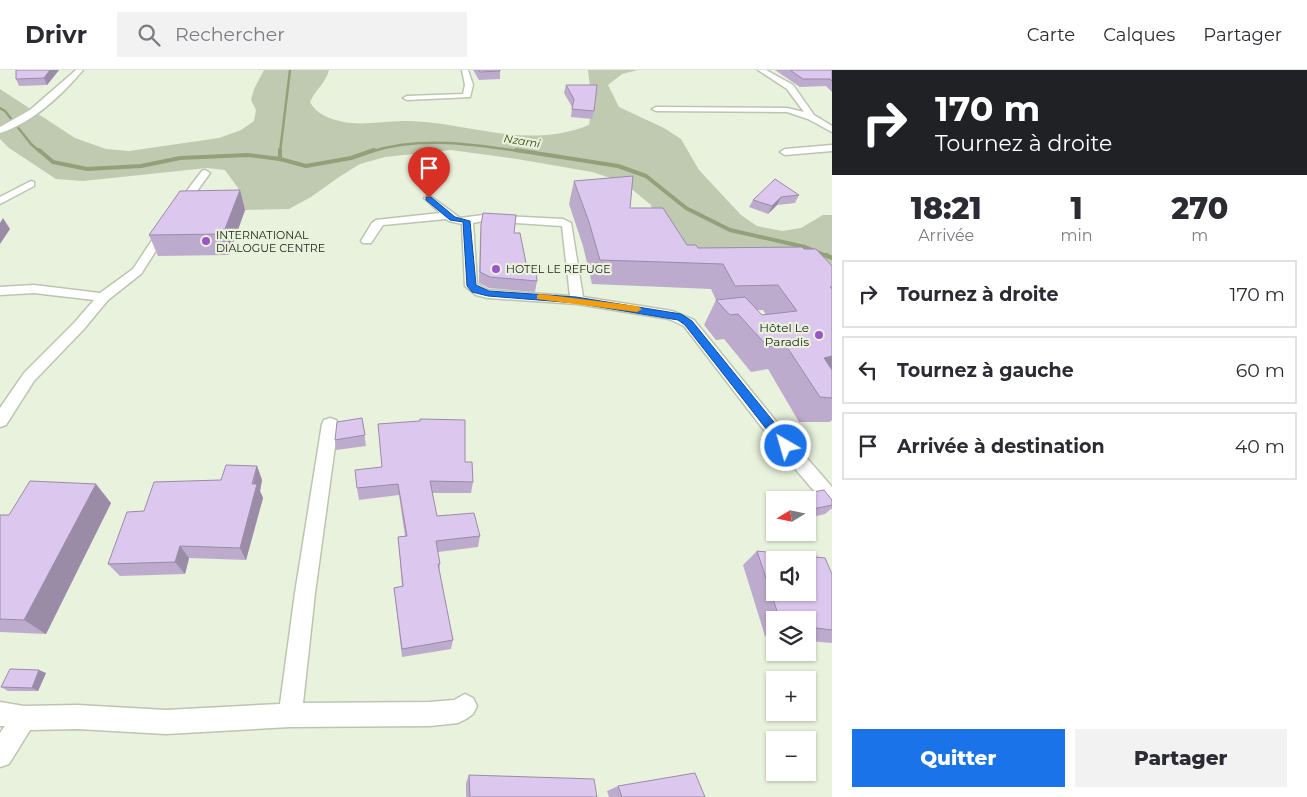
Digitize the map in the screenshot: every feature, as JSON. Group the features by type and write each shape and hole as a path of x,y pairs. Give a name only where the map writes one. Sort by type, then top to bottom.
{"street":[{"path":"0,130 15,124 38,110 80,70"},
{"path":"407,98 458,97 467,95 469,86 464,70"},
{"path":"761,70 790,87 811,117"},
{"path":"656,109 787,110 811,117 832,128"},
{"path":"785,152 832,148"},
{"path":"0,421 29,377 79,326 103,297 137,271 205,173"},
{"path":"0,201 31,184"},
{"path":"429,198 456,220 467,221 483,218 563,222 567,225 576,300"},
{"path":"367,241 376,225 380,222 449,215"},
{"path":"467,221 472,286 475,290 488,294 576,300 672,315 689,323 786,446 831,495"},
{"path":"0,291 34,289 103,297"},
{"path":"290,715 304,593 330,424"},
{"path":"0,714 24,718 78,717 166,722 290,715 430,714 458,711 465,706"},
{"path":"0,755 24,718"}],"green space":[{"path":"264,70 329,70 310,102 320,113 339,121 360,123 409,121 499,133 543,135 566,132 589,125 592,106 588,70 638,70 622,74 608,85 619,107 664,128 681,139 699,170 741,215 757,226 782,231 801,228 823,215 832,215 832,267 695,249 672,240 654,216 651,205 623,182 592,172 517,159 451,150 385,157 360,164 311,197 289,209 245,210 238,188 225,170 207,168 83,181 56,179 9,148 0,139 0,89 75,138 106,149 129,151 219,138 241,130 254,121 256,110 251,100 254,89"}],"building":[{"path":"16,70 50,70 44,78 16,79"},
{"path":"478,70 500,70 500,71 480,72"},
{"path":"790,70 832,70 832,81 830,79 803,79"},
{"path":"566,85 597,85 594,111 572,109 574,99"},
{"path":"633,176 630,208 663,208 687,245 696,245 698,248 802,247 804,249 816,249 832,266 832,287 830,287 832,289 832,356 824,358 832,370 832,398 820,397 785,344 768,347 738,314 730,315 716,300 745,297 762,315 797,311 778,285 735,286 723,264 600,260 574,181"},
{"path":"775,179 799,195 781,197 772,206 753,200"},
{"path":"240,190 223,234 149,235 180,191"},
{"path":"483,213 516,215 514,233 520,233 527,268 536,268 537,281 490,277 480,272"},
{"path":"362,418 365,435 335,440 337,422"},
{"path":"420,419 465,420 465,462 472,462 473,482 430,481 437,516 474,513 480,536 436,541 440,564 438,564 453,640 402,649 394,588 403,586 398,537 407,536 398,484 357,488 355,470 382,467 378,424 420,421"},
{"path":"226,465 257,466 252,484 257,484 240,548 180,546 175,562 108,564 127,512 144,511 154,482 221,480"},
{"path":"30,481 96,484 24,620 0,619 0,515 9,515"},
{"path":"824,490 832,500 832,505 816,508 816,491"},
{"path":"757,551 766,552 766,578"},
{"path":"816,557 825,558 832,574 832,630 816,628 816,611 777,611 774,601 816,601"},
{"path":"10,669 39,670 32,688 1,687"},
{"path":"695,773 705,797 622,797 618,786"},
{"path":"469,775 594,779 597,797 470,797"}],"waterway":[{"name":"Nzami","path":"280,152 290,70"},
{"path":"0,108 5,111 31,144 40,152"},
{"name":"Nzami","path":"370,152 389,147 427,143 466,144 524,152"},
{"path":"39,150 53,162 87,169 141,166 180,158 248,155 280,159"},
{"name":"Nzami","path":"280,159 306,166 351,158 374,150"},
{"name":"Nzami","path":"516,150 618,166 646,176 686,208 730,230 805,247 829,257"},
{"name":"Nzami","path":"280,152 280,159"},
{"name":"Nzami","path":"826,255 832,258"}],"slow traffic":[{"path":"540,297 637,309"}],"place":[{"name":"INTERNATIONAL DIALOGUE CENTRE","path":"206,241"},
{"name":"HOTEL LE REFUGE","path":"496,269"},
{"name":"Hôtel Le Paradis","path":"819,335"}],"route":[{"path":"429,198 453,219 467,221 472,286 475,290 488,294 576,300 681,317 689,323 786,446"}]}
